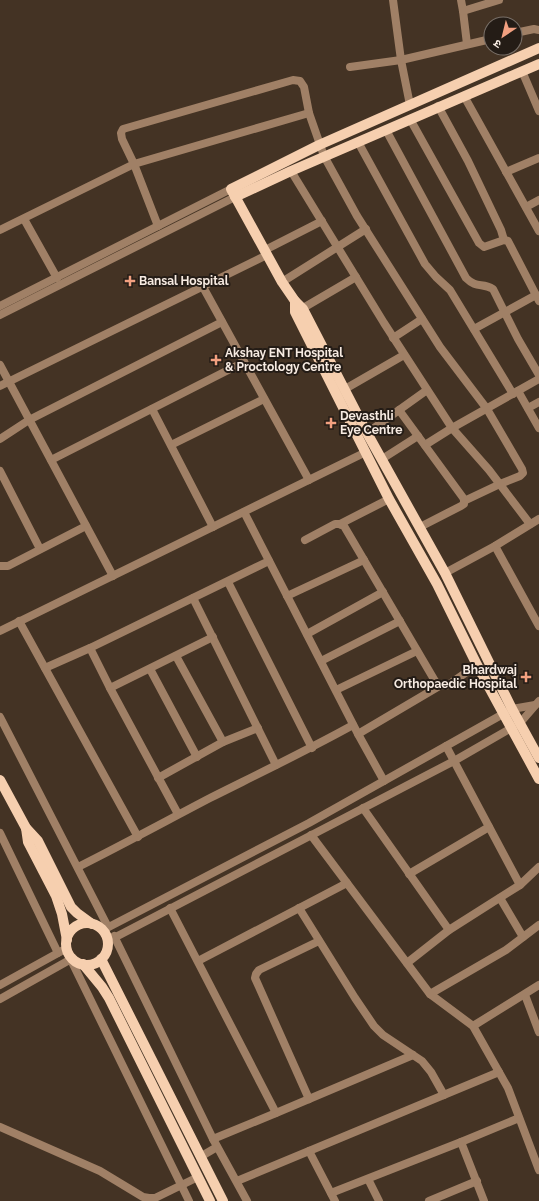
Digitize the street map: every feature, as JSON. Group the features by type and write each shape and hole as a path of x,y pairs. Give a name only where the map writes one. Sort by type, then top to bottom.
{"main road":[{"path":"233,193 320,145 459,82 539,48"},
{"path":"233,193 291,171 438,106 539,64"},
{"path":"233,193 282,282 345,389 367,433 445,573 508,712 511,729 539,779"},
{"path":"298,307 389,499 437,584 477,665 508,712 520,723 539,758"},
{"path":"0,780 26,828 38,841 71,907 92,924"},
{"path":"26,828 28,842 56,896 62,914 67,945 72,959 83,964 93,964 102,959 107,951 111,939 105,929 97,925 82,924 75,927 70,932 67,945"},
{"path":"102,959 223,1201"},
{"path":"83,964 109,998 210,1201"},
{"path":"133,1048 143,1043"}],"street":[{"path":"461,0 467,44"},
{"path":"463,11 499,0"},
{"path":"394,3 401,60 410,105"},
{"path":"523,31 534,29 539,30"},
{"path":"350,67 401,60 483,41"},
{"path":"522,71 539,110"},
{"path":"158,226 121,135 125,128 293,80 298,80 302,83 309,113 324,156 366,229 422,318 444,352 487,409 523,471 520,476 464,501 461,506 420,527"},
{"path":"464,96 539,231"},
{"path":"438,106 471,168 501,230 504,240"},
{"path":"0,230 134,164 309,113"},
{"path":"410,119 479,243 482,246 486,246 504,240 508,241 538,298 505,312 474,329"},
{"path":"386,130 466,278 474,285 489,286 493,289 518,339 539,375"},
{"path":"358,142 425,264 450,290 474,329 528,408 539,428"},
{"path":"506,172 539,158"},
{"path":"291,171 393,338 452,428 500,484 536,522 445,573"},
{"path":"0,306 158,226 233,193"},
{"path":"0,315 233,193"},
{"path":"526,207 539,200"},
{"path":"24,219 56,278"},
{"path":"0,386 203,287 322,221"},
{"path":"282,282 366,229"},
{"path":"298,307 356,277"},
{"path":"203,287 309,480"},
{"path":"393,338 422,318"},
{"path":"0,439 29,420 222,322"},
{"path":"345,389 404,355"},
{"path":"51,460 244,362"},
{"path":"0,365 113,576"},
{"path":"425,445 539,379"},
{"path":"367,433 427,390"},
{"path":"171,445 264,399"},
{"path":"528,408 539,402"},
{"path":"152,409 213,527"},
{"path":"399,410 462,496 464,501"},
{"path":"382,459 418,436"},
{"path":"0,631 366,452"},
{"path":"0,471 40,550"},
{"path":"305,540 335,524 340,524 389,499"},
{"path":"244,512 358,734 384,781"},
{"path":"340,524 345,528 435,681 441,685"},
{"path":"0,566 8,566 86,526"},
{"path":"495,546 538,622"},
{"path":"287,596 364,560"},
{"path":"45,668 90,648 269,561"},
{"path":"228,582 312,748"},
{"path":"307,634 383,592"},
{"path":"193,598 276,765"},
{"path":"19,621 138,837"},
{"path":"321,661 400,621"},
{"path":"110,688 213,638"},
{"path":"90,648 178,814"},
{"path":"336,690 417,651"},
{"path":"176,656 223,742"},
{"path":"358,734 441,685 448,685 477,665"},
{"path":"150,669 197,757"},
{"path":"0,717 78,867 105,929 309,824 508,712 537,703"},
{"path":"247,1201 212,1139 111,939 454,761 520,723 537,703"},
{"path":"78,867 138,837 178,814 312,748 353,724"},
{"path":"158,778 223,742 258,728"},
{"path":"446,746 520,885"},
{"path":"363,808 449,930"},
{"path":"409,874 489,827"},
{"path":"0,833 58,953"},
{"path":"311,835 430,994 473,1026 508,1088 539,1170"},
{"path":"407,963 449,930 520,885 539,867"},
{"path":"198,961 347,883"},
{"path":"500,898 524,937"},
{"path":"170,908 276,1113"},
{"path":"300,908 355,998 374,1026 383,1035 422,1061 431,1072 444,1095"},
{"path":"430,994 506,950 539,926"},
{"path":"309,1099 255,978 259,970 320,940"},
{"path":"0,985 58,953 67,945"},
{"path":"0,1000 72,959 189,1201"},
{"path":"473,1026 539,985"},
{"path":"525,995 539,1032"},
{"path":"212,1139 413,1055"},
{"path":"237,1181 499,1072"},
{"path":"309,1151 333,1197 368,1179 519,1118"},
{"path":"0,1127 100,1171 143,1197 154,1198 198,1177"},
{"path":"461,1142 484,1201"},
{"path":"200,1157 217,1147"},
{"path":"368,1179 379,1201"},
{"path":"429,1201 476,1181"}],"place":[{"name":"Bansal Hospital","path":"130,281"},
{"name":"Akshay ENT Hospital & Proctology Centre","path":"216,360"},
{"name":"Devasthli Eye Centre","path":"331,423"},
{"name":"Bhardwaj Orthopaedic Hospital","path":"526,677"}]}
